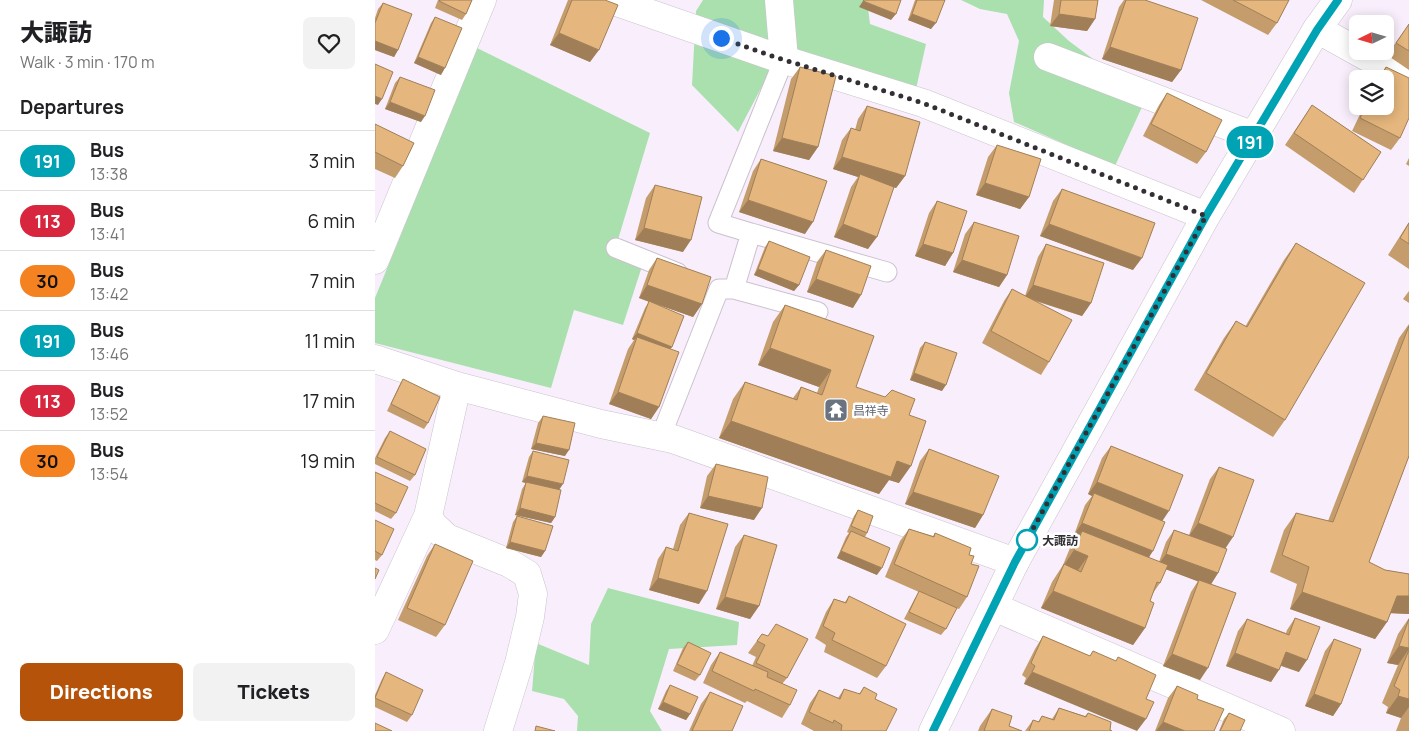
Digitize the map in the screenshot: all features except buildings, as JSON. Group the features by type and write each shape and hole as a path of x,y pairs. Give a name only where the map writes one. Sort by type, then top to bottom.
{"street":[{"path":"375,260 482,0"},
{"path":"611,0 784,59 923,103 1206,216"},
{"path":"779,0 784,59"},
{"path":"933,731 1015,562 1206,216 1317,30 1338,0"},
{"path":"1317,30 1409,80"},
{"path":"1048,57 1253,136"},
{"path":"375,359 457,386 601,424 673,439 1015,562"},
{"path":"375,630 428,516 457,386"},
{"path":"428,516 433,525 447,538 509,563 527,574 529,580 533,594 531,618 498,731"},
{"path":"994,607 1281,731"}],"lane":[{"path":"784,59 718,223 887,272"},
{"path":"661,436 712,285 751,233"},
{"path":"616,248 712,285 818,312"}],"green space":[{"path":"703,0 867,0 870,24 926,44 916,89 780,52 738,132 692,85 696,11"},
{"path":"961,0 1044,0 1043,17 1069,41 1101,65 1153,83 1115,166 1014,122 1009,93 1019,41 1007,14 980,9"},
{"path":"477,48 650,133 617,243 646,254 623,325 574,310 551,388 375,343 375,298"},
{"path":"608,588 739,622 737,645 669,649 650,711 662,731 577,731 578,716 564,699 532,691 536,643 589,665 591,624"}],"bus line":[{"name":"191","path":"933,731 1015,562 1173,273 1317,30 1338,0"}],"place":[{"name":"昌祥寺","path":"836,410"},
{"name":"大諏訪","path":"1027,540"}],"route":[{"path":"721,38 775,57 923,103 1206,216 1024,545 1027,540"}]}
